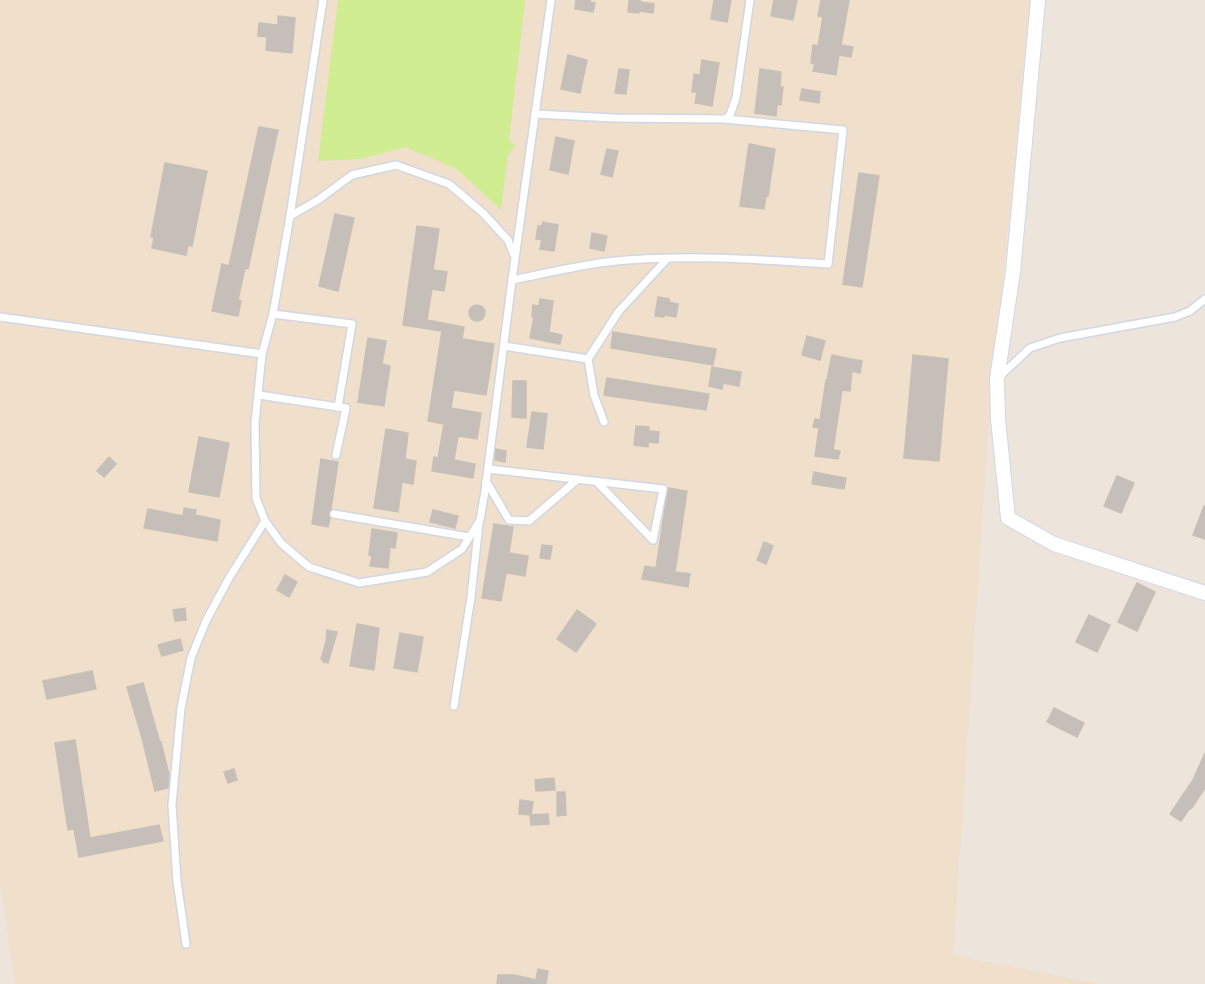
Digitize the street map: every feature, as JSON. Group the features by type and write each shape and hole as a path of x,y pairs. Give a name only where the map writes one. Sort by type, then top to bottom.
{"street":[{"path":"1038,0 1013,272 997,379 998,419 1008,519 1053,544 1205,592"}],"lane":[{"path":"323,0 290,216 273,314 262,354 255,423 256,498 265,521 281,543 309,567 359,583 427,572 462,549 480,520"},
{"path":"454,706 471,597 551,0"},
{"path":"725,119 730,116 736,98 750,0"},
{"path":"512,280 605,262 668,259 762,260 828,264 843,130 725,119 614,118 535,114"},
{"path":"290,216 318,200 352,174 396,165 449,184 483,213 508,240 515,257"},
{"path":"604,422 594,395 588,359 619,311 668,259"},
{"path":"997,379 1030,348 1060,338 1175,317 1190,311 1205,299"},
{"path":"273,314 352,324 338,407"},
{"path":"0,317 262,354"},
{"path":"504,346 588,359"},
{"path":"259,395 346,408 336,455"},
{"path":"488,469 663,489 653,540 597,482"},
{"path":"486,482 509,520 529,521 578,479"},
{"path":"334,514 470,537"},
{"path":"186,944 177,881 172,805 181,708 191,658 206,621 229,578 265,521"}],"shaded area":[{"path":"0,0 1030,0 987,446 953,955 1099,984 15,984 0,881"}],"green space":[{"path":"338,0 525,0 509,141 515,146 508,155 501,210 457,169 406,147 360,159 318,161"}],"building":[{"path":"576,0 590,0 595,3 593,12 575,9"},
{"path":"629,0 654,4 653,13 628,12"},
{"path":"714,0 731,0 727,22 711,19"},
{"path":"774,0 797,0 793,20 771,16"},
{"path":"821,0 849,0 841,45 853,47 851,57 839,55 836,75 813,71 815,64 811,63 813,45 818,46 823,17 818,16"},
{"path":"278,16 295,18 292,53 266,50 267,37 258,36 259,23 278,25"},
{"path":"568,55 587,60 580,93 561,89"},
{"path":"702,60 719,63 712,106 695,103 697,92 692,92 694,74 700,75"},
{"path":"619,69 629,70 626,94 615,93"},
{"path":"760,69 781,72 780,87 783,87 781,105 777,104 776,116 755,113"},
{"path":"802,89 820,92 819,103 800,100"},
{"path":"259,127 278,130 248,269 245,268 238,300 241,301 238,316 212,311 222,264 229,266"},
{"path":"556,137 574,141 568,174 550,170"},
{"path":"749,144 775,149 764,209 740,206"},
{"path":"607,149 618,151 612,177 601,174"},
{"path":"165,163 207,171 192,246 188,245 186,255 152,248 154,238 151,237"},
{"path":"859,173 879,176 862,287 843,284"},
{"path":"335,214 354,218 338,291 319,286"},
{"path":"543,222 558,225 554,251 540,249 542,240 536,239 538,226 542,226"},
{"path":"417,226 439,229 433,270 447,272 444,291 432,289 427,320 464,327 462,339 494,344 486,395 454,390 451,408 481,413 477,439 458,436 454,460 475,464 473,478 432,471 434,457 438,458 444,424 428,421 442,331 403,325"},
{"path":"592,233 607,236 604,251 590,248"},
{"path":"658,297 678,304 676,317 655,316"},
{"path":"540,299 553,301 549,332 562,335 560,344 530,338 534,317 532,317 533,305 539,306"},
{"path":"477,305 483,307 485,313 483,319 477,321 471,319 469,313 471,307"},
{"path":"613,332 716,349 713,365 611,348"},
{"path":"807,336 825,341 820,360 802,355"},
{"path":"368,338 386,341 382,364 390,366 384,406 358,402"},
{"path":"832,355 862,361 860,373 852,371 850,391 842,390 833,450 840,451 838,459 815,456 819,428 813,427 815,419 820,420"},
{"path":"913,355 948,359 939,461 904,458"},
{"path":"712,367 741,372 739,386 723,383 722,389 709,386"},
{"path":"607,378 709,394 706,410 604,395"},
{"path":"513,381 526,381 526,418 512,417"},
{"path":"532,412 547,414 543,449 527,447"},
{"path":"636,426 649,427 649,431 659,432 658,443 648,442 648,447 634,445"},
{"path":"386,429 408,433 405,459 416,461 413,484 402,482 398,512 374,508"},
{"path":"199,437 229,443 219,497 189,492"},
{"path":"496,449 506,451 505,462 495,460"},
{"path":"109,457 116,464 104,477 97,471"},
{"path":"321,459 338,462 331,509 328,514 330,518 328,527 312,524"},
{"path":"814,472 846,478 844,489 812,484"},
{"path":"1117,476 1134,483 1121,513 1104,506"},
{"path":"668,488 687,491 675,572 690,574 688,587 642,579 645,566 656,568"},
{"path":"1205,507 1205,539 1193,535"},
{"path":"184,508 196,510 195,515 220,520 217,541 144,528 148,509 183,516"},
{"path":"433,510 458,516 455,528 430,522"},
{"path":"494,524 513,527 509,553 528,556 525,576 506,573 501,601 482,598"},
{"path":"372,529 397,533 395,548 390,547 388,568 370,566"},
{"path":"764,542 773,546 766,564 757,560"},
{"path":"542,545 552,546 550,559 540,558"},
{"path":"285,575 297,582 289,597 277,590"},
{"path":"1137,583 1155,592 1137,631 1118,622"},
{"path":"185,608 186,620 175,621 173,610"},
{"path":"577,610 596,624 576,652 557,639"},
{"path":"1089,615 1110,625 1097,652 1076,642"},
{"path":"357,624 379,628 374,670 350,666"},
{"path":"327,630 337,632 328,663 321,659"},
{"path":"400,633 423,637 417,672 394,668"},
{"path":"180,639 183,650 162,656 158,645"},
{"path":"92,671 96,689 47,699 43,681"},
{"path":"143,683 169,775 168,788 155,791 127,687"},
{"path":"1054,708 1084,723 1077,737 1047,722"},
{"path":"75,740 90,838 159,825 163,841 79,857 74,829 68,830 55,743"},
{"path":"1205,753 1205,788 1181,821 1170,814 1193,780"},
{"path":"234,769 237,780 228,783 224,772"},
{"path":"554,778 555,790 536,791 535,780"},
{"path":"557,792 565,792 566,815 557,816"},
{"path":"520,800 533,802 531,815 519,814"},
{"path":"548,814 549,824 531,825 530,815"},
{"path":"538,969 548,971 546,984 497,984 498,975 514,975 536,980"}]}
